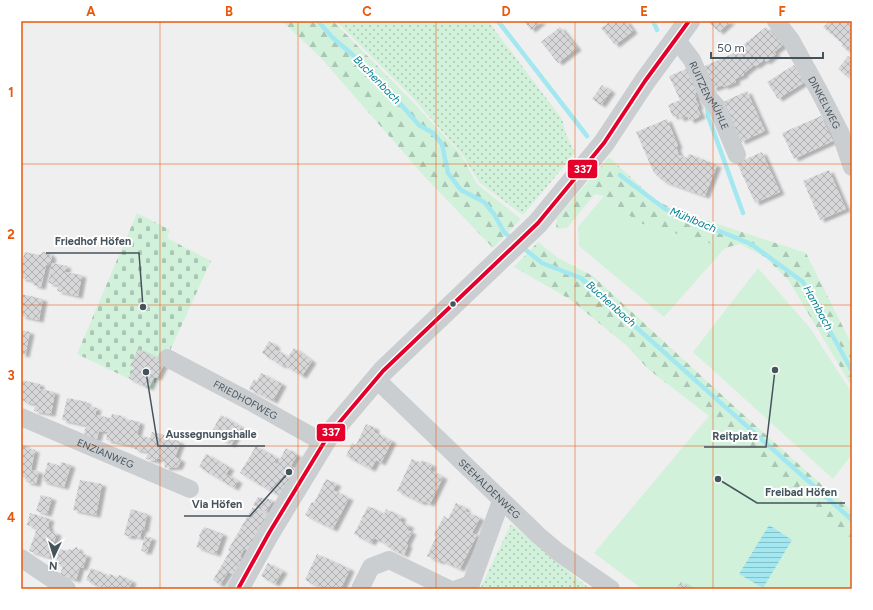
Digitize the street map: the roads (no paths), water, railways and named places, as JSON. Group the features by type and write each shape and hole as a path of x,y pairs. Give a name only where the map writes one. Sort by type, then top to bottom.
{"street":[{"path":"238,589 269,533 328,436 380,375 524,237 576,178 604,142 645,81 689,21"},
{"name":"DINKELWEG","path":"776,21 791,40 819,91 840,132 852,167"},
{"name":"RUITZENMÜHLE","path":"676,39 692,60 709,98 717,107 738,155"},
{"name":"FRIEDHOFWEG","path":"167,358 251,402 324,443"},
{"name":"SEEHALDENWEG","path":"380,375 501,501 538,536 611,589"},
{"name":"ENZIANWEG","path":"21,417 190,489"},
{"path":"457,589 471,584 501,501"},
{"path":"21,558 67,589"},
{"path":"360,589 371,567 389,560 449,589"}],"water":[{"path":"769,525 792,540 763,588 739,574"}],"waterway":[{"name":"Buchenbach","path":"318,21 332,37 383,84 419,125 433,133 442,144 448,173 461,190 484,202 494,214 504,232 512,239"},
{"name":"Mühlbach","path":"498,21 587,136"},
{"name":"Hambach","path":"653,21 657,30"},
{"name":"Hambach","path":"707,105 708,116 743,213"},
{"name":"Hambach","path":"620,175 665,209 751,244 803,282 852,371"},
{"name":"Buchenbach","path":"521,246 542,263 581,278 852,520"}],"place":[{"name":"Friedhof Höfen","path":"143,307"},
{"name":"Reitplatz","path":"775,370"},
{"name":"Aussegnungshalle","path":"146,372"},
{"name":"Via Höfen","path":"289,472"},
{"name":"Freibad Höfen","path":"718,479"}]}
